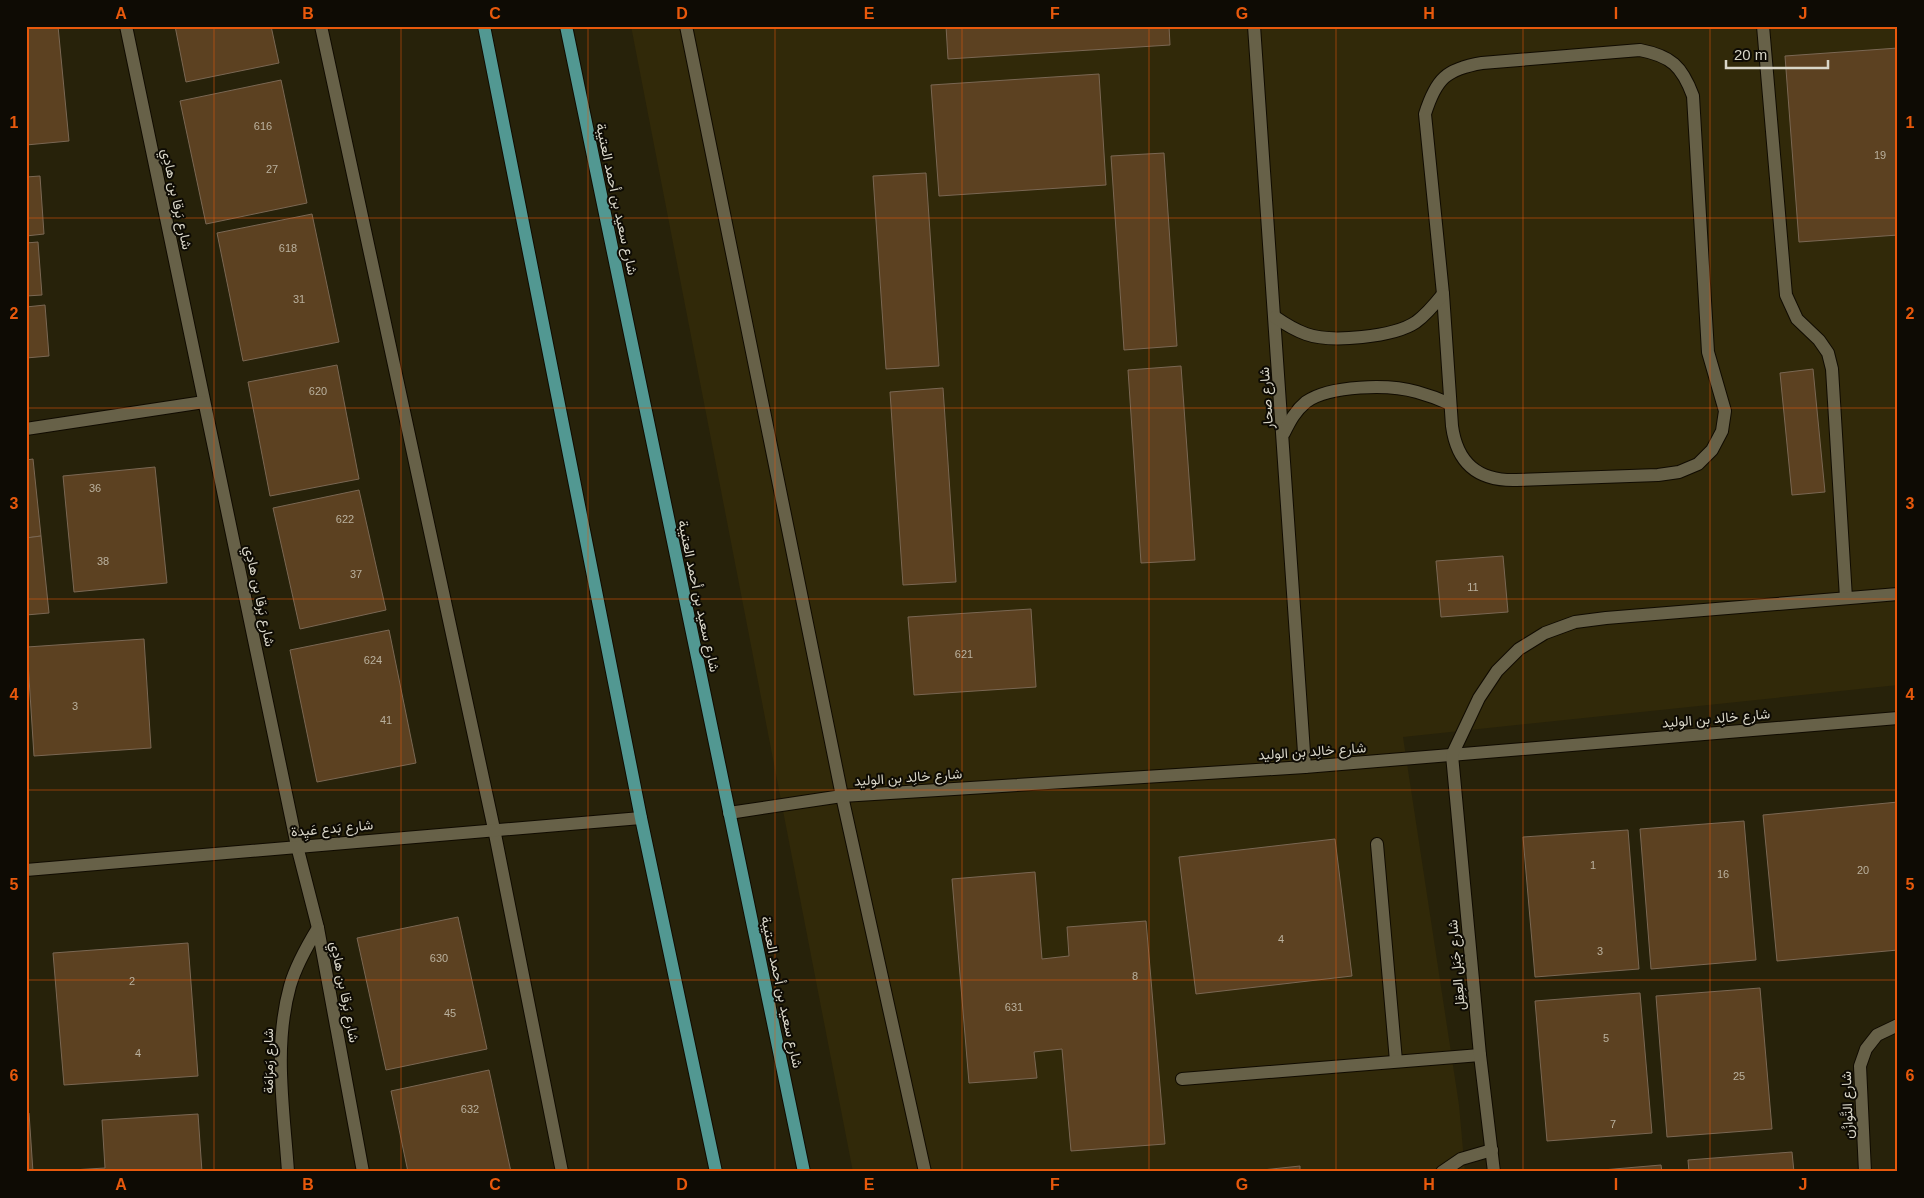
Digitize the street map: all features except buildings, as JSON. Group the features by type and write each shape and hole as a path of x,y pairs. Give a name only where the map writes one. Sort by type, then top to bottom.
{"main road":[{"path":"484,26 641,818 716,1172"},
{"name":"شارع سعيد بن أحمد العتيبة","path":"566,26 804,1172"}],"street":[{"name":"شارع بَرقا بن هادِي","path":"126,26 297,846 318,928 364,1172"},
{"path":"321,26 494,829 562,1172"},
{"path":"686,26 842,796 925,1172"},
{"name":"شارع صحار","path":"1254,26 1284,433 1305,767"},
{"path":"1764,26 1786,295 1798,319 1820,340 1828,353 1832,369 1846,598"},
{"path":"1640,50 1659,54 1675,63 1687,78 1693,96 1708,352 1725,411 1722,431 1712,450 1698,464 1672,474 1500,480 1484,476 1460,456 1454,441 1443,294 1425,114 1431,94 1444,77 1462,66 1482,63 1640,50"},
{"path":"1276,317 1299,331 1326,338 1382,333 1396,331 1415,323 1430,310 1443,294"},
{"path":"1284,433 1293,416 1307,402 1324,393 1379,387 1397,388 1424,394 1450,404"},
{"path":"26,429 204,402"},
{"path":"1452,755 1479,698 1496,671 1519,649 1545,633 1575,622 1898,594"},
{"name":"شارع خالِد بن الوليد","path":"729,813 842,796 1305,767 1898,718"},
{"name":"شارع جَبَل العِقِل","path":"1452,755 1480,1055 1494,1172"},
{"name":"شارع بَدع عَيِدة","path":"26,870 641,818"},
{"path":"1377,844 1396,1062"},
{"name":"شارع رَمرَامَة","path":"288,1172 280,1046 283,1014 299,962 318,928"},
{"name":"شارع التَّوازُن","path":"1865,1172 1860,1066 1866,1049 1877,1035 1898,1025"},
{"path":"1182,1079 1480,1055"},
{"path":"1442,1172 1461,1159 1492,1150"}],"shaded area":[{"path":"631,26 1898,26 1898,685 1403,737 1459,1105 1465,1172 853,1172"}]}
